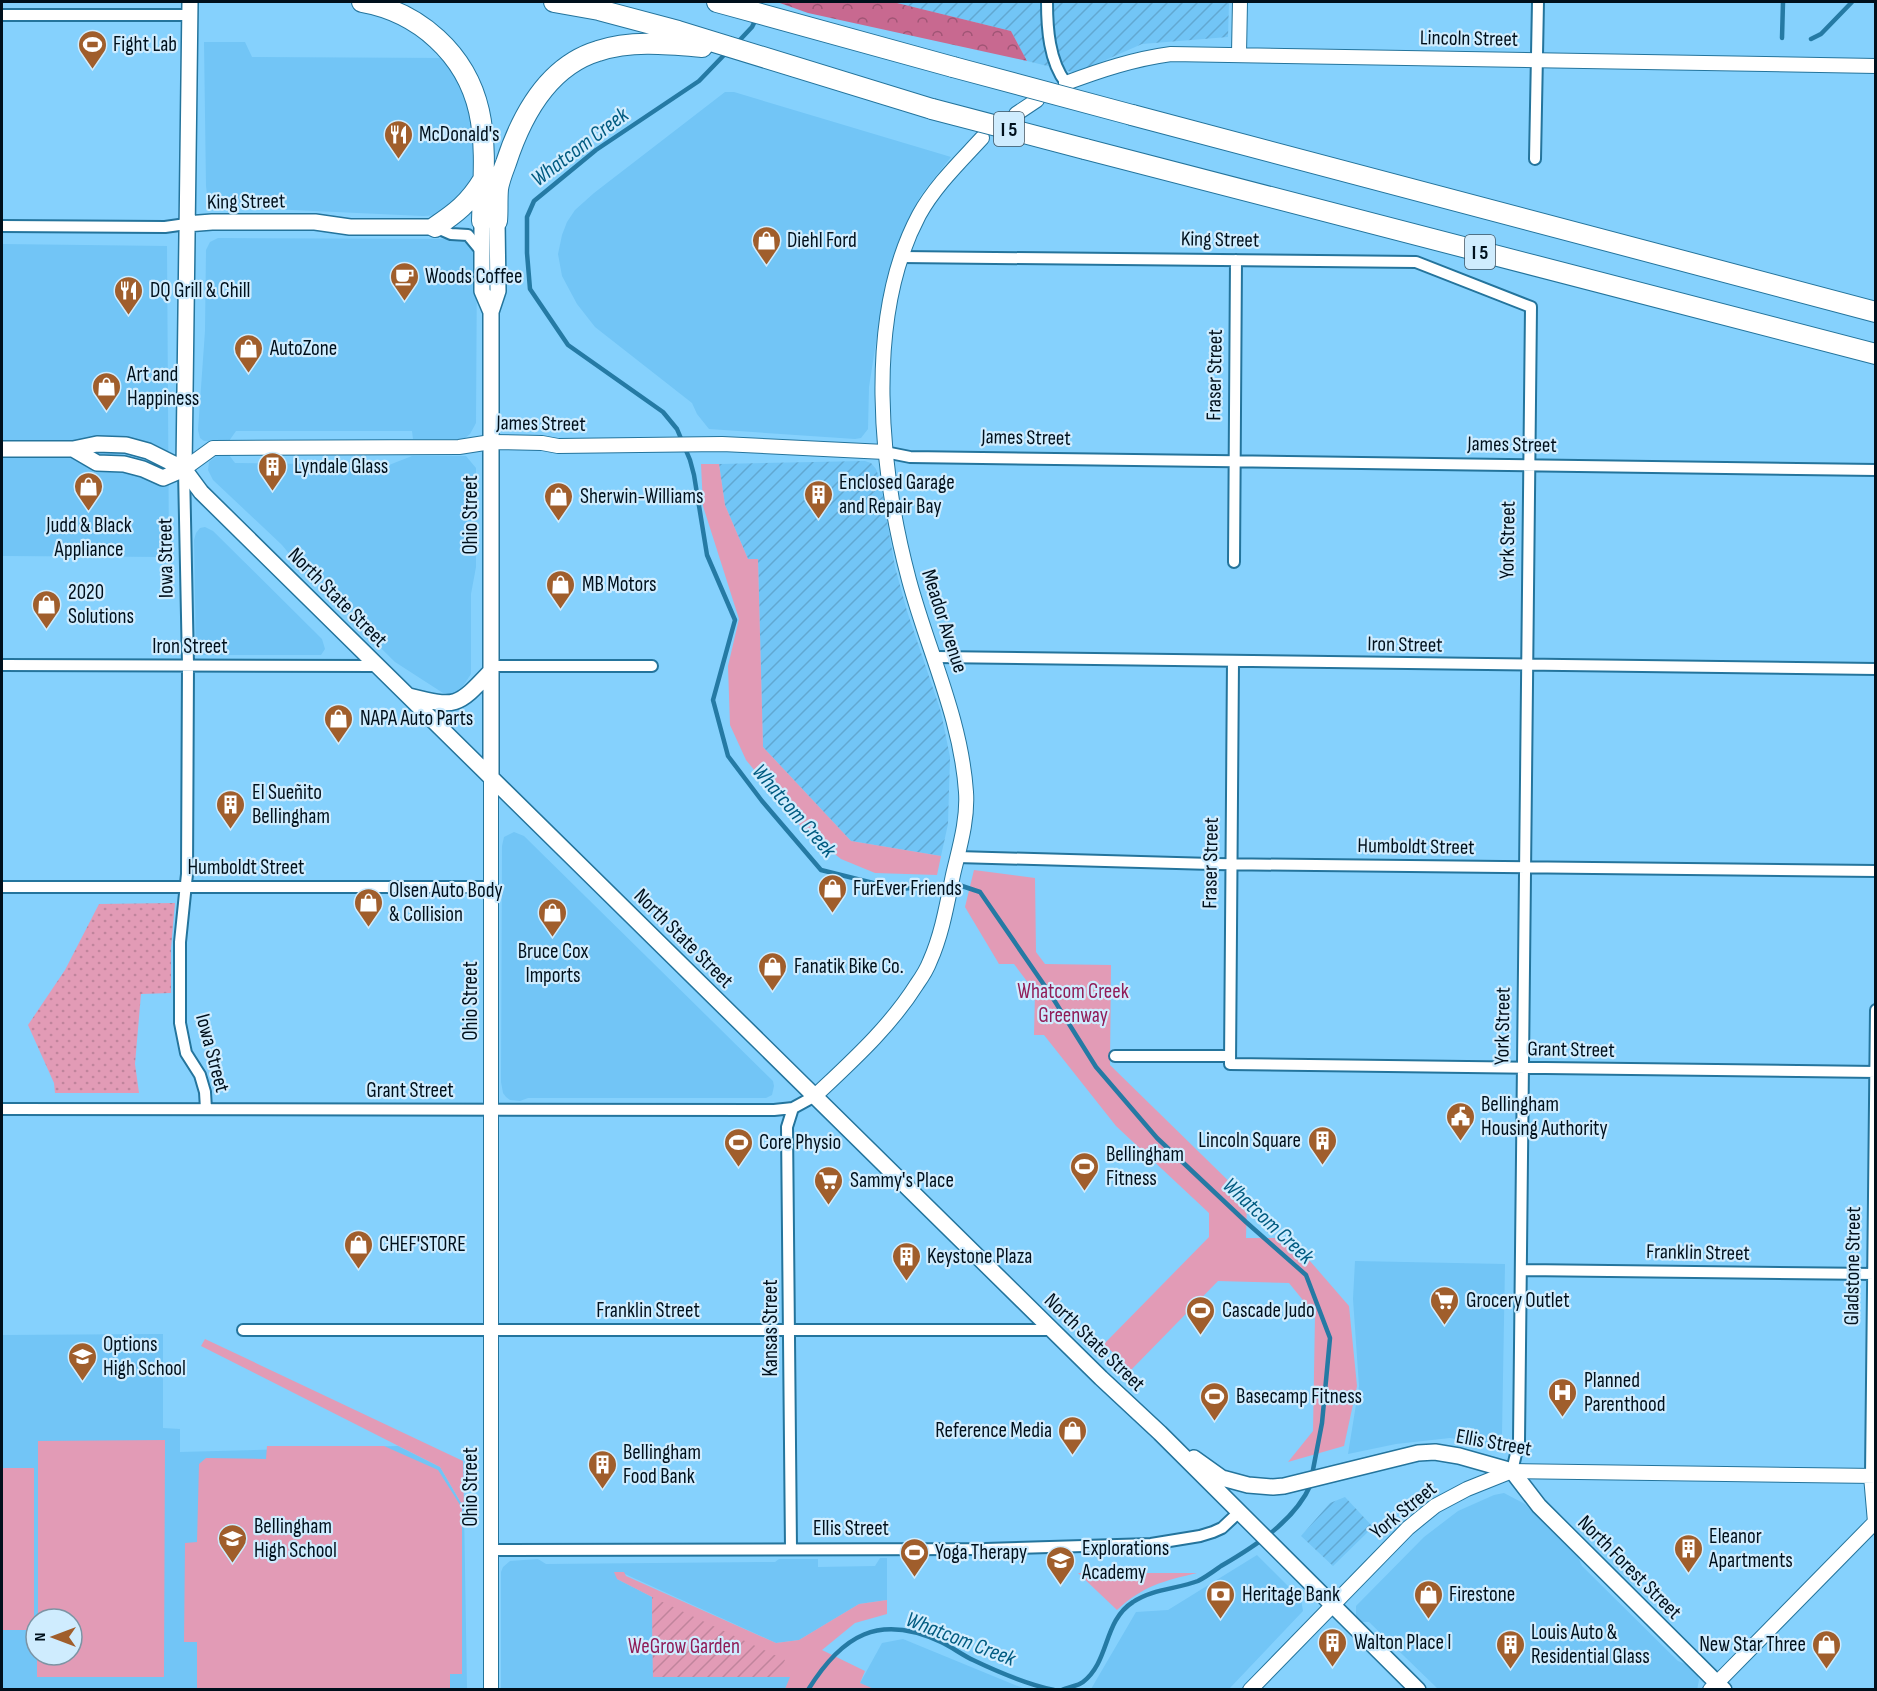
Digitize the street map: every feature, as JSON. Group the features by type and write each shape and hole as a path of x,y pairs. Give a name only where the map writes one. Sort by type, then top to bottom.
{"highway":[{"path":"362,2 397,13 425,27 443,42 460,66 474,94 479,111 483,140 483,180 490,221"},
{"path":"554,2 599,10 675,38"},
{"name":"I 5","path":"717,2 1132,115 1875,312"},
{"path":"751,2 819,30"},
{"path":"490,221 512,143 530,108 545,86 564,69 597,51 675,38"},
{"name":"I 5","path":"675,38 736,50 932,108 1085,149 1875,354"},
{"path":"435,227 460,210 473,197 483,180"}],"main road":[{"name":"Iowa Street","path":"184,469 190,8"},
{"name":"Ohio Street","path":"490,221 482,252 482,291 491,312"},
{"name":"Ohio Street","path":"490,221 498,291 491,312 491,777"},
{"name":"King Street","path":"186,224 315,222 350,226 435,227"},
{"name":"James Street","path":"2,449 72,449 97,463 124,464 164,478 184,469"},
{"name":"North State Street","path":"184,469 201,492 1160,1433"},
{"path":"408,696 447,704 459,701 470,694 491,668"},
{"path":"1160,1433 1239,1514 1418,1689"},
{"name":"Ellis Street","path":"1160,1433 1222,1478 1255,1486 1284,1486 1410,1454 1435,1452 1459,1456 1512,1471"},
{"name":"North Forest Street","path":"1512,1471 1539,1506 1717,1687"}],"street":[{"path":"1047,2 1049,38 1058,72 1066,83"},
{"path":"1239,53 1240,2"},
{"path":"1535,159 1538,2"},
{"path":"2,15 190,8"},
{"name":"Lincoln Street","path":"1066,83 1110,66 1142,57 1171,54 1239,53 1537,61 1875,66"},
{"path":"1016,114 1037,100"},
{"name":"Meador Avenue","path":"815,1096 865,1048 906,1003 930,963 941,928 963,832 967,794 957,730 909,582 893,505 883,434 884,353 891,297 908,239 928,200 943,178 982,138"},
{"name":"King Street","path":"2,226 186,224"},
{"name":"King Street","path":"435,227 451,234 468,235 482,252"},
{"name":"King Street","path":"901,257 1416,262 1531,307"},
{"name":"Fraser Street","path":"1234,562 1236,260"},
{"name":"York Street","path":"1250,1689 1392,1543 1435,1506 1467,1489 1512,1471 1519,1441 1531,307"},
{"name":"James Street","path":"184,469 213,448 459,447 491,442 542,443 558,446 722,444 885,452 910,457 1875,470"},
{"name":"Iowa Street","path":"184,469 188,665 187,887 180,942 180,1023 186,1053 200,1075 205,1092 206,1109"},
{"name":"Iron Street","path":"935,657 1875,669"},
{"name":"Fraser Street","path":"1230,1060 1233,661"},
{"name":"Iron Street","path":"2,665 378,666"},
{"path":"491,668 652,666"},
{"name":"Ohio Street","path":"491,777 491,1689"},
{"name":"Humboldt Street","path":"957,857 1231,864 1875,871"},
{"name":"Humboldt Street","path":"2,887 491,886"},
{"name":"Gladstone Street","path":"1875,1010 1873,1476 1875,1523"},
{"name":"Grant Street","path":"1114,1056 1523,1068 1875,1072"},
{"name":"Grant Street","path":"2,1109 774,1110 793,1108 815,1096"},
{"name":"Kansas Street","path":"791,1549 788,1127 793,1108"},
{"name":"Franklin Street","path":"1521,1270 1874,1274"},
{"name":"Franklin Street","path":"243,1330 1053,1330"},
{"name":"Ellis Street","path":"1512,1471 1873,1476"},
{"name":"Ellis Street","path":"491,1550 985,1549 1151,1544 1213,1532 1222,1528 1239,1514"},
{"path":"1717,1687 1875,1523"}],"shaded area":[{"path":"893,2 1229,2 1228,37 1142,44 1076,73 1027,61 1011,31"},
{"path":"204,42 245,42 252,57 446,58 465,90 476,140 474,187 441,215 423,216 217,205 207,194 206,186"},
{"path":"725,92 734,92 951,157 921,195 899,240 885,285 869,387 868,429 861,438 709,429 697,414 692,403 595,327 577,304 562,276 558,254 567,222 575,210"},
{"path":"218,238 465,239 477,254 476,423 470,434 458,439 413,439 412,431 236,431 229,441 204,441 200,438 198,430 205,331 206,250 210,242"},
{"path":"2,244 167,246 169,557 2,556"},
{"path":"225,453 235,463 389,465 412,456 466,456 476,468 476,567 471,594 471,674 461,689 453,695 443,693 395,662 304,572 282,545 213,480 208,470 209,462 219,454"},
{"path":"865,461 871,463 876,469 880,480 895,567 907,611 941,712 950,757 948,824 941,856 851,841 763,747 758,559 748,559 725,505 719,464"},
{"path":"205,527 213,531 322,639 325,649 321,655 196,655 194,540 200,528"},
{"path":"514,832 524,836 773,1081 772,1095 766,1098 528,1098 520,1101 506,1097 501,1082 502,846 504,837"},
{"path":"1355,1261 1505,1264 1502,1434 1499,1441 1492,1445 1450,1438 1396,1444 1348,1454 1359,1386 1353,1299"},
{"name":"Bellingham High School","path":"163,1334 163,1428 180,1429 180,1452 398,1446 440,1467 464,1508 467,1689 2,1689 2,1335"},
{"path":"1504,1493 1525,1504 1578,1557 1582,1566 1678,1661 1688,1665 1696,1672 1699,1680 1697,1690 1438,1689 1369,1622 1362,1622 1356,1616 1356,1606 1424,1537 1458,1511"},
{"path":"1345,1497 1373,1527 1333,1566 1301,1536 1330,1503"},
{"path":"1257,1555 1301,1599 1303,1611 1229,1689 1091,1689 1136,1612 1168,1610"},
{"path":"880,1558 887,1558 887,1600 859,1604 799,1640 776,1643 625,1574 617,1579 652,1597 653,1677 791,1677 785,1689 501,1690 501,1572 510,1561 538,1559 546,1564 775,1562 779,1559 818,1559 818,1567 875,1566"},
{"path":"903,1639 1025,1689 874,1690 860,1683 882,1643"}],"green space":[{"path":"777,2 893,2 1011,31 1027,61 808,13"},
{"path":"701,464 719,464 725,505 748,559 758,559 763,747 851,841 941,856 937,875 875,873 841,859 801,827 746,760 730,725 728,666 739,619 703,506"},
{"name":"Whatcom Creek Greenway","path":"974,870 1035,878 1036,952 1045,964 1111,965 1110,1065 1247,1199 1246,1238 1290,1238 1349,1306 1357,1386 1344,1446 1288,1462 1313,1431 1315,1315 1289,1283 1218,1281 1131,1370 1104,1344 1209,1237 1209,1213 1116,1126 1044,1035 1034,1035 1035,992 1014,964 999,964 965,907"},
{"path":"175,903 171,948 171,993 141,994 135,1064 139,1093 55,1093 54,1083 28,1025 65,970 99,904"},
{"path":"205,1339 463,1461 464,1508 440,1467 201,1346"},
{"path":"165,1440 164,1677 37,1677 37,1667 84,1667 84,1607 38,1607 38,1441"},
{"path":"267,1446 384,1446 438,1470 462,1508 462,1674 450,1674 450,1689 197,1689 197,1642 184,1642 185,1543 197,1542 199,1464 206,1458 266,1459"},
{"path":"2,1468 34,1468 34,1607 24,1607 24,1630 2,1630"},
{"path":"614,1572 624,1572 626,1576 776,1643 799,1640 859,1604 887,1600 887,1614 855,1623 822,1650 865,1671 860,1683 874,1689 785,1689 790,1677 653,1677 652,1597 617,1579"},
{"path":"1078,1573 1197,1573 1145,1590 1117,1610"},
{"name":"WeGrow Garden","path":"652,1597 785,1660 777,1677 653,1677"}],"waterway":[{"path":"1782,38 1783,2"},
{"path":"1811,39 1821,34 1852,2"},
{"name":"Whatcom Creek","path":"737,43 752,27 756,19"},
{"name":"Whatcom Creek","path":"726,53 699,81 596,150 534,201 527,217 530,289 568,345 663,412 677,429 694,475 707,555 735,620 713,700 728,756 762,801 821,870 897,889 959,885 980,892 1049,992 1096,1067 1157,1138 1306,1275 1330,1338 1322,1423 1312,1475"},
{"name":"Whatcom Creek","path":"1062,1690 1081,1683 1092,1673 1111,1630 1123,1610 1148,1594 1198,1581 1247,1550 1273,1531 1295,1510 1311,1484"},
{"name":"Whatcom Creek","path":"808,1690 834,1655 864,1634 881,1630 919,1633 1002,1673 1054,1690"}],"place":[{"name":"Fight Lab","path":"92,70"},
{"name":"McDonald's","path":"398,160"},
{"name":"Diehl Ford","path":"766,266"},
{"name":"Woods Coffee","path":"404,302"},
{"name":"DQ Grill & Chill","path":"129,316"},
{"name":"AutoZone","path":"249,374"},
{"name":"Art and Happiness","path":"106,412"},
{"name":"Lyndale Glass","path":"273,492"},
{"name":"Judd & Black Appliance","path":"89,512"},
{"name":"Enclosed Garage and Repair Bay","path":"818,520"},
{"name":"Sherwin-Williams","path":"559,522"},
{"name":"MB Motors","path":"561,610"},
{"name":"2020 Solutions","path":"47,630"},
{"name":"NAPA Auto Parts","path":"339,744"},
{"name":"El Sueñito Bellingham","path":"231,830"},
{"name":"FurEver Friends","path":"832,914"},
{"name":"Olsen Auto Body & Collision","path":"368,928"},
{"name":"Bruce Cox Imports","path":"553,938"},
{"name":"Fanatik Bike Co.","path":"773,992"},
{"name":"Bellingham Housing Authority","path":"1460,1142"},
{"name":"Lincoln Square","path":"1322,1166"},
{"name":"Core Physio","path":"738,1168"},
{"name":"Bellingham Fitness","path":"1085,1192"},
{"name":"Sammy's Place","path":"829,1206"},
{"name":"CHEF'STORE","path":"358,1270"},
{"name":"Keystone Plaza","path":"906,1282"},
{"name":"Grocery Outlet","path":"1445,1326"},
{"name":"Cascade Judo","path":"1201,1336"},
{"name":"Options High School","path":"82,1382"},
{"name":"Planned Parenthood","path":"1563,1418"},
{"name":"Basecamp Fitness","path":"1215,1422"},
{"name":"Reference Media","path":"1073,1456"},
{"name":"Bellingham Food Bank","path":"602,1490"},
{"name":"Bellingham High School","path":"233,1564"},
{"name":"Eleanor Apartments","path":"1688,1574"},
{"name":"Yoga Therapy","path":"914,1578"},
{"name":"Explorations Academy","path":"1061,1586"},
{"name":"Heritage Bank","path":"1221,1620"},
{"name":"Firestone","path":"1428,1620"},
{"name":"Walton Place I","path":"1333,1668"},
{"name":"Louis Auto & Residential Glass","path":"1510,1670"},
{"name":"New Star Three","path":"1827,1670"}]}
